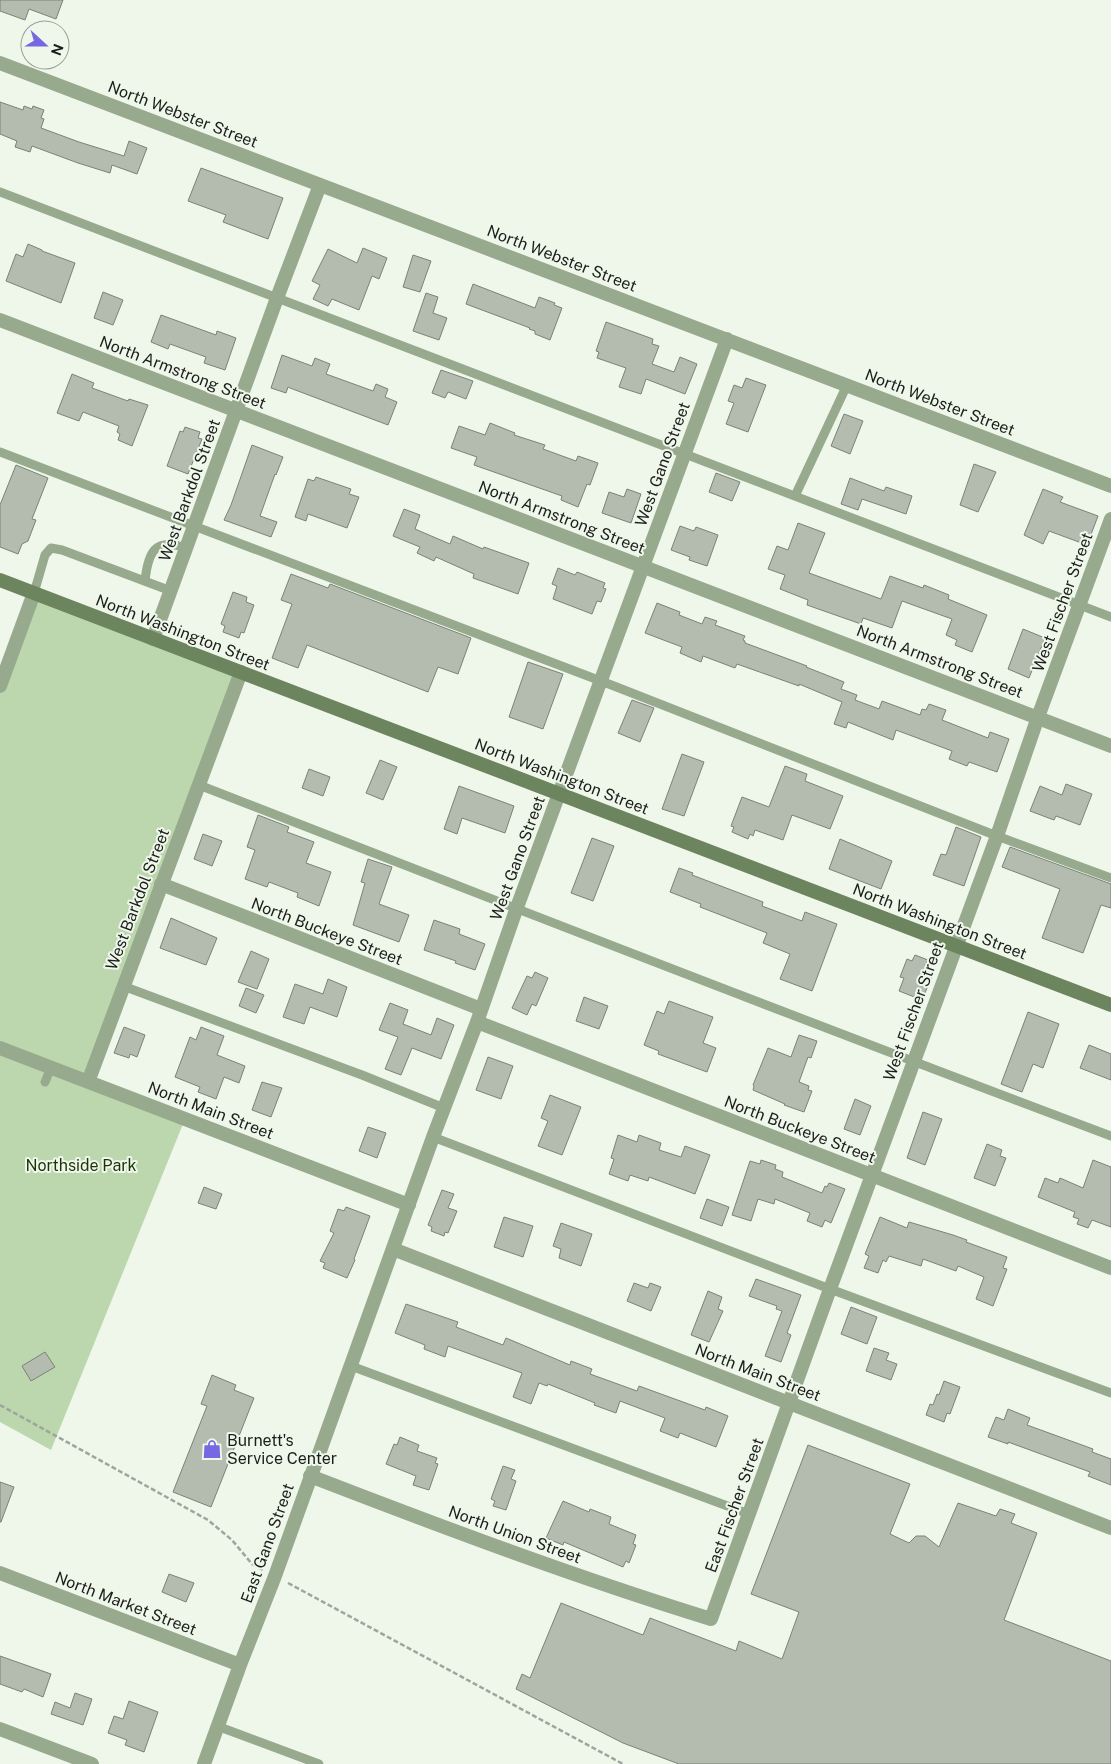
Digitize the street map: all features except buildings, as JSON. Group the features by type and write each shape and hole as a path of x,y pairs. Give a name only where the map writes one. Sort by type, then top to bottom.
{"main road":[{"name":"North Washington Street","path":"0,580 1111,1005"}],"street":[{"name":"North Webster Street","path":"0,63 1111,486"},
{"name":"West Barkdol Street","path":"153,638 320,185"},
{"name":"North Armstrong Street","path":"0,320 1111,746"},
{"name":"West Gano Street","path":"393,1249 642,566 727,339"},
{"name":"West Fischer Street","path":"789,1403 1111,519"},
{"path":"0,686 34,593"},
{"name":"West Barkdol Street","path":"88,1082 241,672"},
{"name":"North Buckeye Street","path":"161,884 873,1176 1111,1268"},
{"name":"North Main Street","path":"0,1048 409,1205"},
{"name":"North Main Street","path":"393,1249 1111,1528"},
{"name":"East Gano Street","path":"204,1764 275,1576 393,1249"},
{"name":"East Fischer Street","path":"711,1618 789,1403"},
{"name":"North Union Street","path":"310,1476 454,1531 631,1594 711,1618"},
{"name":"North Market Street","path":"0,1573 240,1665"},
{"path":"0,1729 92,1764"}],"lane":[{"path":"0,192 1111,617"},
{"path":"795,496 847,385"},
{"path":"0,452 600,681 997,836 1111,878"},
{"path":"146,581 147,565 156,549 165,544 174,544 186,548"},
{"path":"34,593 45,555 51,548 62,550 170,591"},
{"path":"199,785 516,910 1111,1136"},
{"path":"123,986 362,1075 444,1108"},
{"path":"45,1082 51,1068"},
{"path":"433,1137 830,1289 1111,1393"},
{"path":"351,1366 749,1514"},
{"path":"218,1726 320,1764"}],"path":[{"path":"0,1405 208,1520 232,1540 252,1564 623,1764"}],"green space":[{"name":"Northside Park","path":"34,593 241,672 88,1082 185,1119 51,1450 0,1422 0,687"}],"place":[{"name":"Burnett's Service Center","path":"212,1449"}]}
